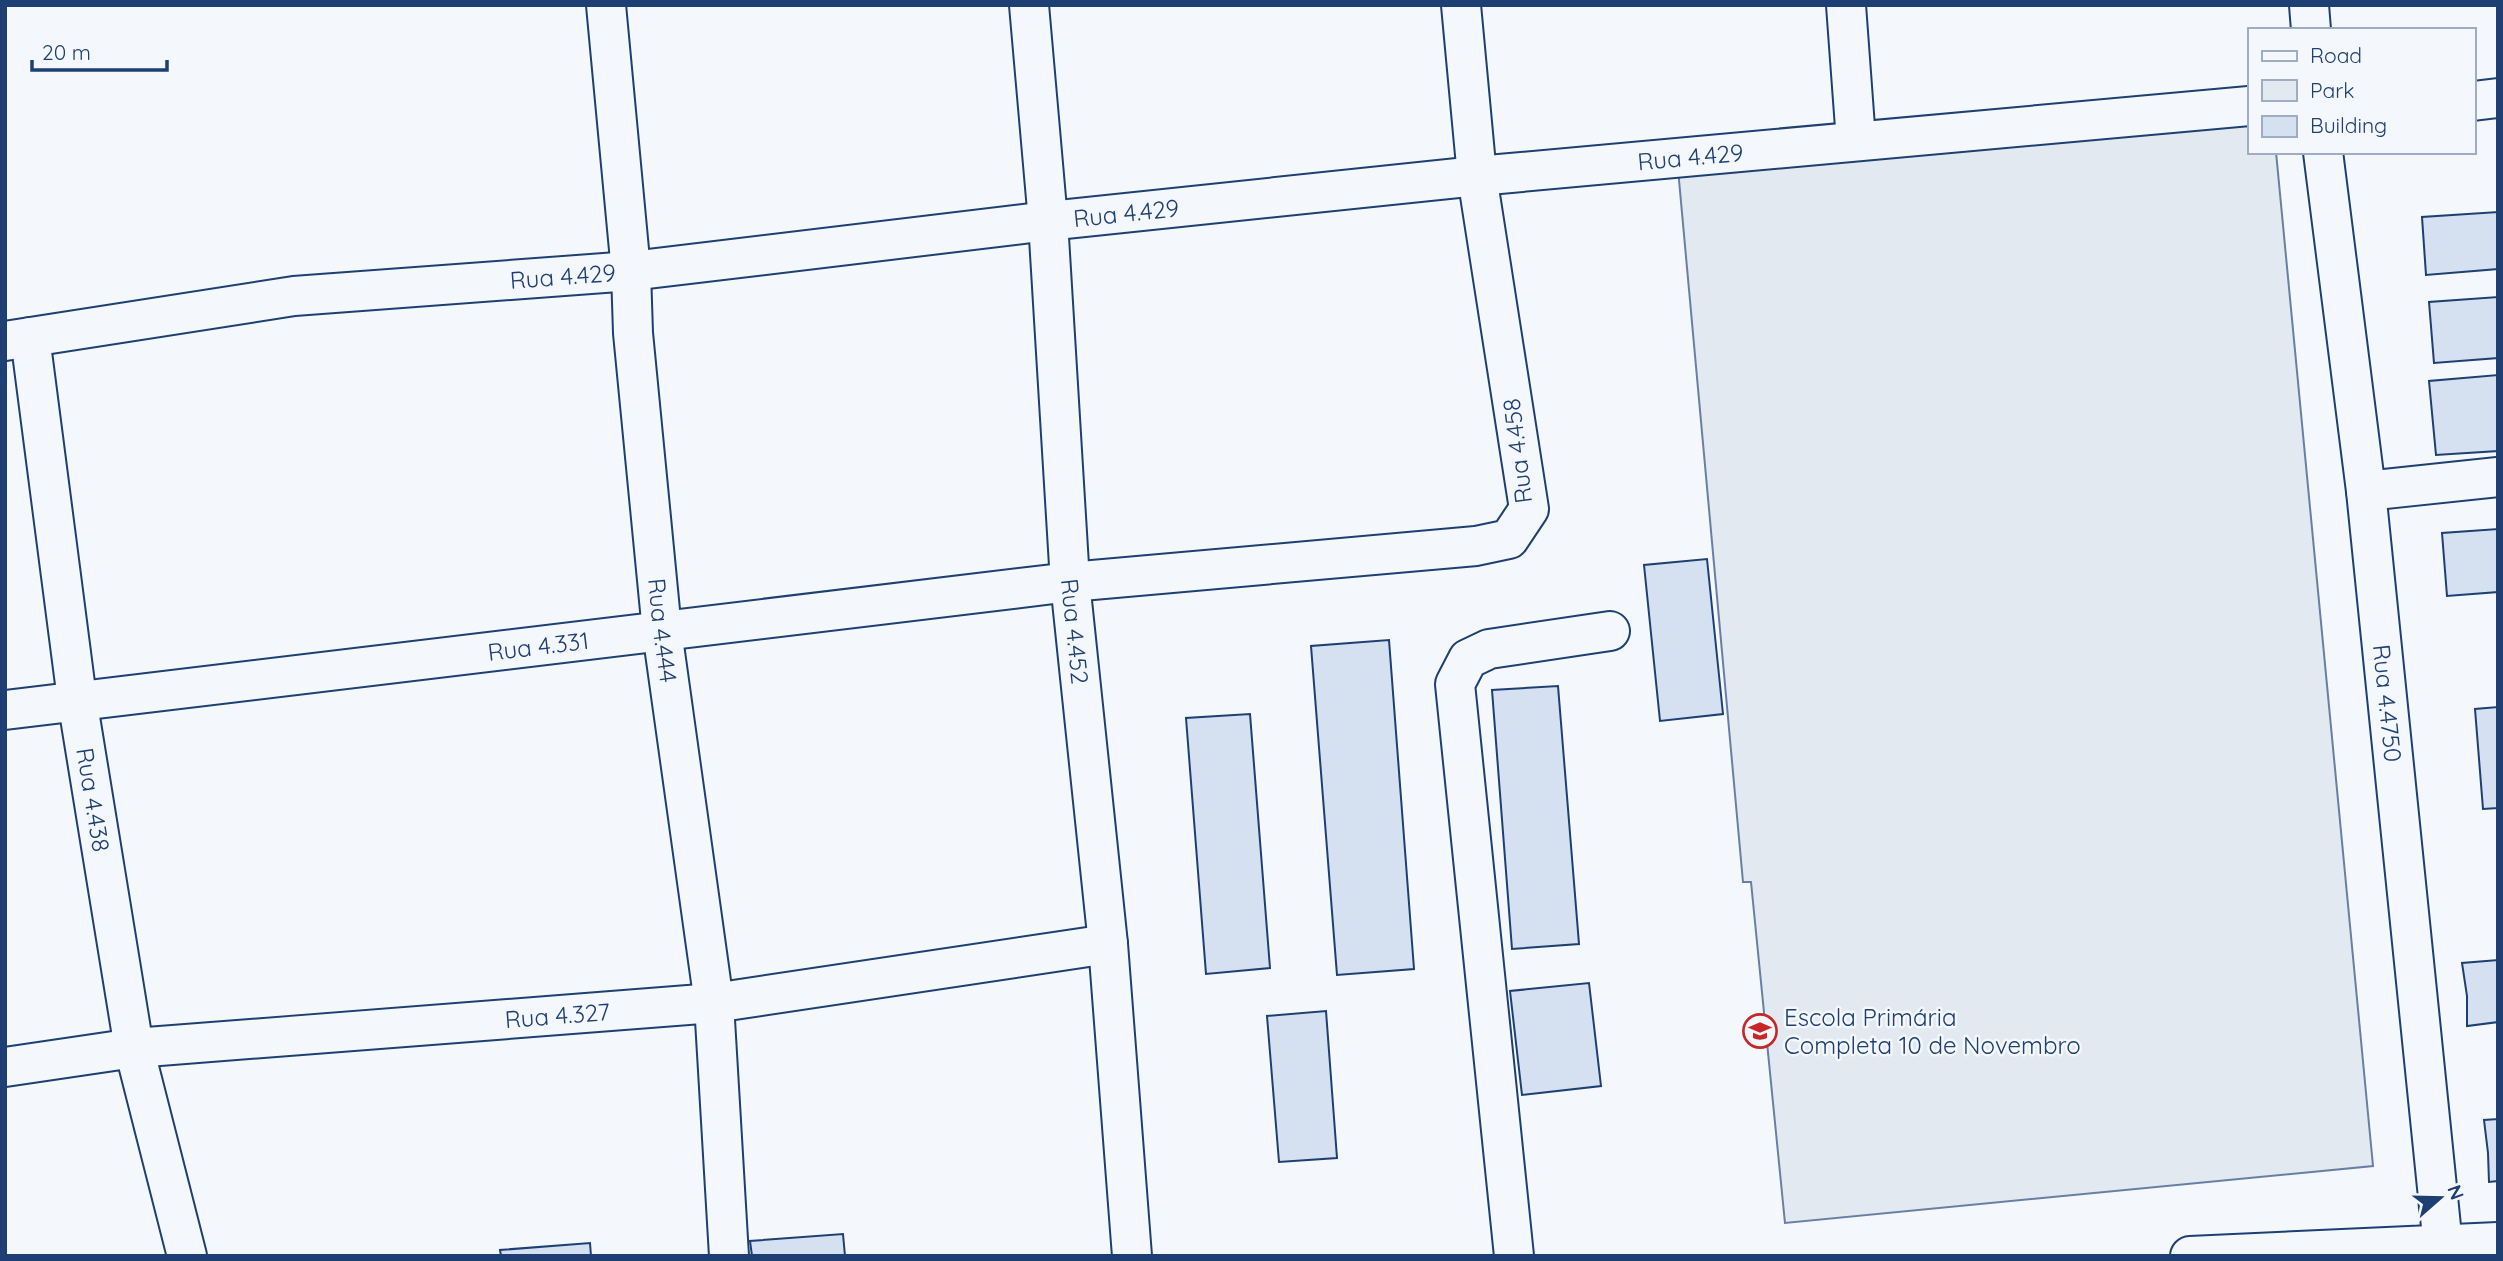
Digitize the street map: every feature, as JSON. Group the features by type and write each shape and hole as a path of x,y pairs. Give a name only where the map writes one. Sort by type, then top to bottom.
{"street":[{"name":"Rua 4.444","path":"607,5 631,271 633,333 663,631 714,1003 729,1256"},
{"name":"Rua 4.452","path":"1030,5 1048,221 1070,582 1108,944 1132,1256"},
{"name":"Rua 4.458","path":"1070,582 1476,546 1509,539 1529,509 1477,176 1461,5"},
{"path":"1846,5 1856,141"},
{"path":"2309,5 2311,28"},
{"path":"2475,101 2498,99"},
{"name":"Rua 4.429","path":"18,339 294,296 631,271 1048,221 1477,176 2248,106"},
{"name":"Rua 4.4750","path":"2323,154 2366,492 2444,1251"},
{"name":"Rua 4.438","path":"18,339 134,1048 187,1256"},
{"path":"2366,492 2498,477"},
{"name":"Rua 4.331","path":"5,709 1070,582"},
{"path":"1514,1256 1455,684 1468,659 1489,649 1609,631"},
{"name":"Rua 4.327","path":"5,1067 134,1048 714,1003 1108,944"},
{"path":"2190,1256 2444,1251 2498,1242"}],"green space":[{"path":"2248,106 2248,154 2276,154 2373,1166 1785,1223 1751,882 1743,882 1677,158"}],"building":[{"path":"2498,212 2498,269 2426,275 2422,217"},
{"path":"2498,297 2498,358 2434,363 2429,302"},
{"path":"2498,375 2498,451 2436,455 2429,381"},
{"path":"2498,529 2498,592 2447,596 2442,533"},
{"path":"1707,559 1723,714 1660,721 1644,565"},
{"path":"1389,640 1414,969 1337,975 1311,646"},
{"path":"1558,686 1579,944 1512,949 1492,690"},
{"path":"2498,707 2498,808 2483,809 2475,709"},
{"path":"1250,714 1270,968 1206,974 1186,718"},
{"path":"2498,960 2498,1022 2467,1026 2467,996 2462,963"},
{"path":"1589,983 1601,1086 1522,1095 1510,991"},
{"path":"1326,1011 1337,1158 1279,1162 1267,1016"},
{"path":"2498,1119 2498,1181 2489,1182 2484,1120"},
{"path":"843,1234 845,1256 752,1256 750,1241"},
{"path":"590,1243 591,1256 501,1256 500,1250"}],"place":[{"name":"Escola Primária Completa 10 de Novembro","path":"1760,1031"}]}
